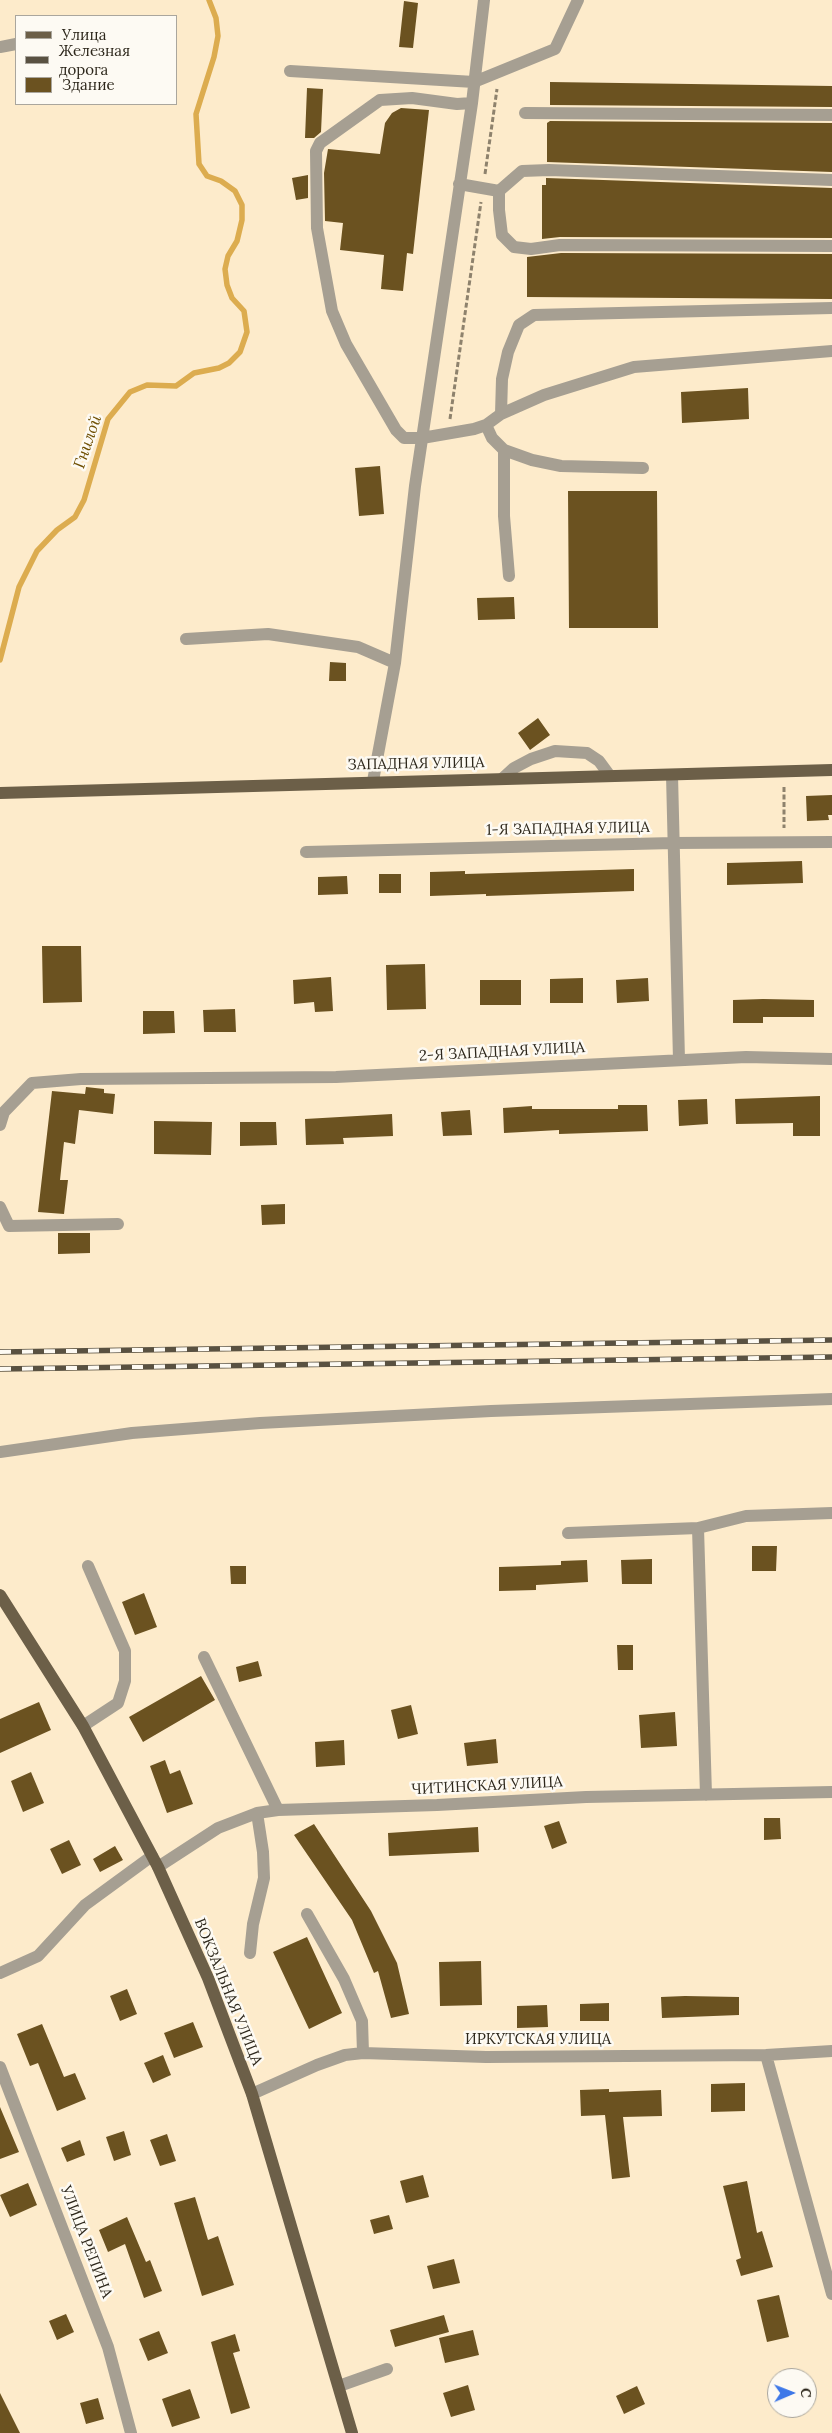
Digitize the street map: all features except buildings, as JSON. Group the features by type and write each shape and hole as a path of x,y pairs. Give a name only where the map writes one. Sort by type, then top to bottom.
{"main road":[{"name":"ЗАПАДНАЯ УЛИЦА","path":"0,793 373,781 832,770"},
{"name":"ВОКЗАЛЬНАЯ УЛИЦА","path":"0,1595 83,1726 158,1867 208,1978 252,2094 352,2433"}],"street":[{"path":"373,781 395,663 422,438 472,103 484,0"},
{"path":"290,71 474,82 555,49 578,0"},
{"path":"0,47 15,44"},
{"path":"472,103 457,104 412,98 380,100 320,143 316,151 317,228 332,311 346,344 396,430 404,438 422,438 486,425 501,414 544,395 634,366 832,351"},
{"path":"524,113 832,115"},
{"path":"832,180 522,171 499,191 502,235 514,247 531,249 560,245 832,246"},
{"path":"460,184 499,191"},
{"path":"501,414 502,379 508,352 519,326 534,315 832,308"},
{"path":"486,425 492,438 504,450 532,460 561,466 643,468"},
{"path":"504,450 504,516 509,576"},
{"path":"186,639 268,634 358,647 395,663"},
{"path":"502,779 514,768 531,759 555,751 587,753 599,761 610,776"},
{"path":"672,775 679,1060"},
{"name":"1-Я ЗАПАДНАЯ УЛИЦА","path":"306,852 674,843 832,842"},
{"name":"2-Я ЗАПАДНАЯ УЛИЦА","path":"0,1125 4,1112 32,1083 81,1079 336,1078 746,1057 832,1059"},
{"path":"0,1207 9,1226 118,1224"},
{"path":"0,1452 132,1433 260,1423 491,1411 832,1399"},
{"path":"568,1533 698,1528 746,1516 832,1513"},
{"path":"698,1528 706,1795"},
{"path":"83,1726 118,1702 125,1680 125,1651 88,1566"},
{"path":"204,1657 278,1810"},
{"name":"ЧИТИНСКАЯ УЛИЦА","path":"158,1867 218,1828 257,1814 278,1810 437,1805 586,1797 832,1792"},
{"path":"250,1953 253,1924 264,1878 264,1852 257,1814"},
{"path":"0,1973 38,1956 85,1905 152,1856"},
{"path":"307,1914 344,1978 362,2021 363,2053"},
{"name":"ИРКУТСКАЯ УЛИЦА","path":"252,2094 317,2065 345,2055 363,2053 486,2057 766,2055 832,2051"},
{"path":"766,2055 832,2294"},
{"name":"УЛИЦА РЕПИНА","path":"0,2067 108,2347 131,2433"},
{"path":"339,2386 387,2369"}],"path":[{"path":"448,432 500,72"},
{"path":"784,771 785,842"}],"waterway":[{"name":"Гнилой","path":"0,660 19,587 37,551 57,530 75,517 84,500 108,419 130,392 147,385 176,386 194,373 219,368 229,363 240,352 247,332 244,311 232,298 227,285 225,269 228,256 237,241 242,220 242,205 235,191 221,181 207,176 199,164 196,114 214,57 218,36 216,18 209,0"}],"railway":[{"path":"0,1352 832,1340"},
{"path":"0,1369 832,1357"}]}
